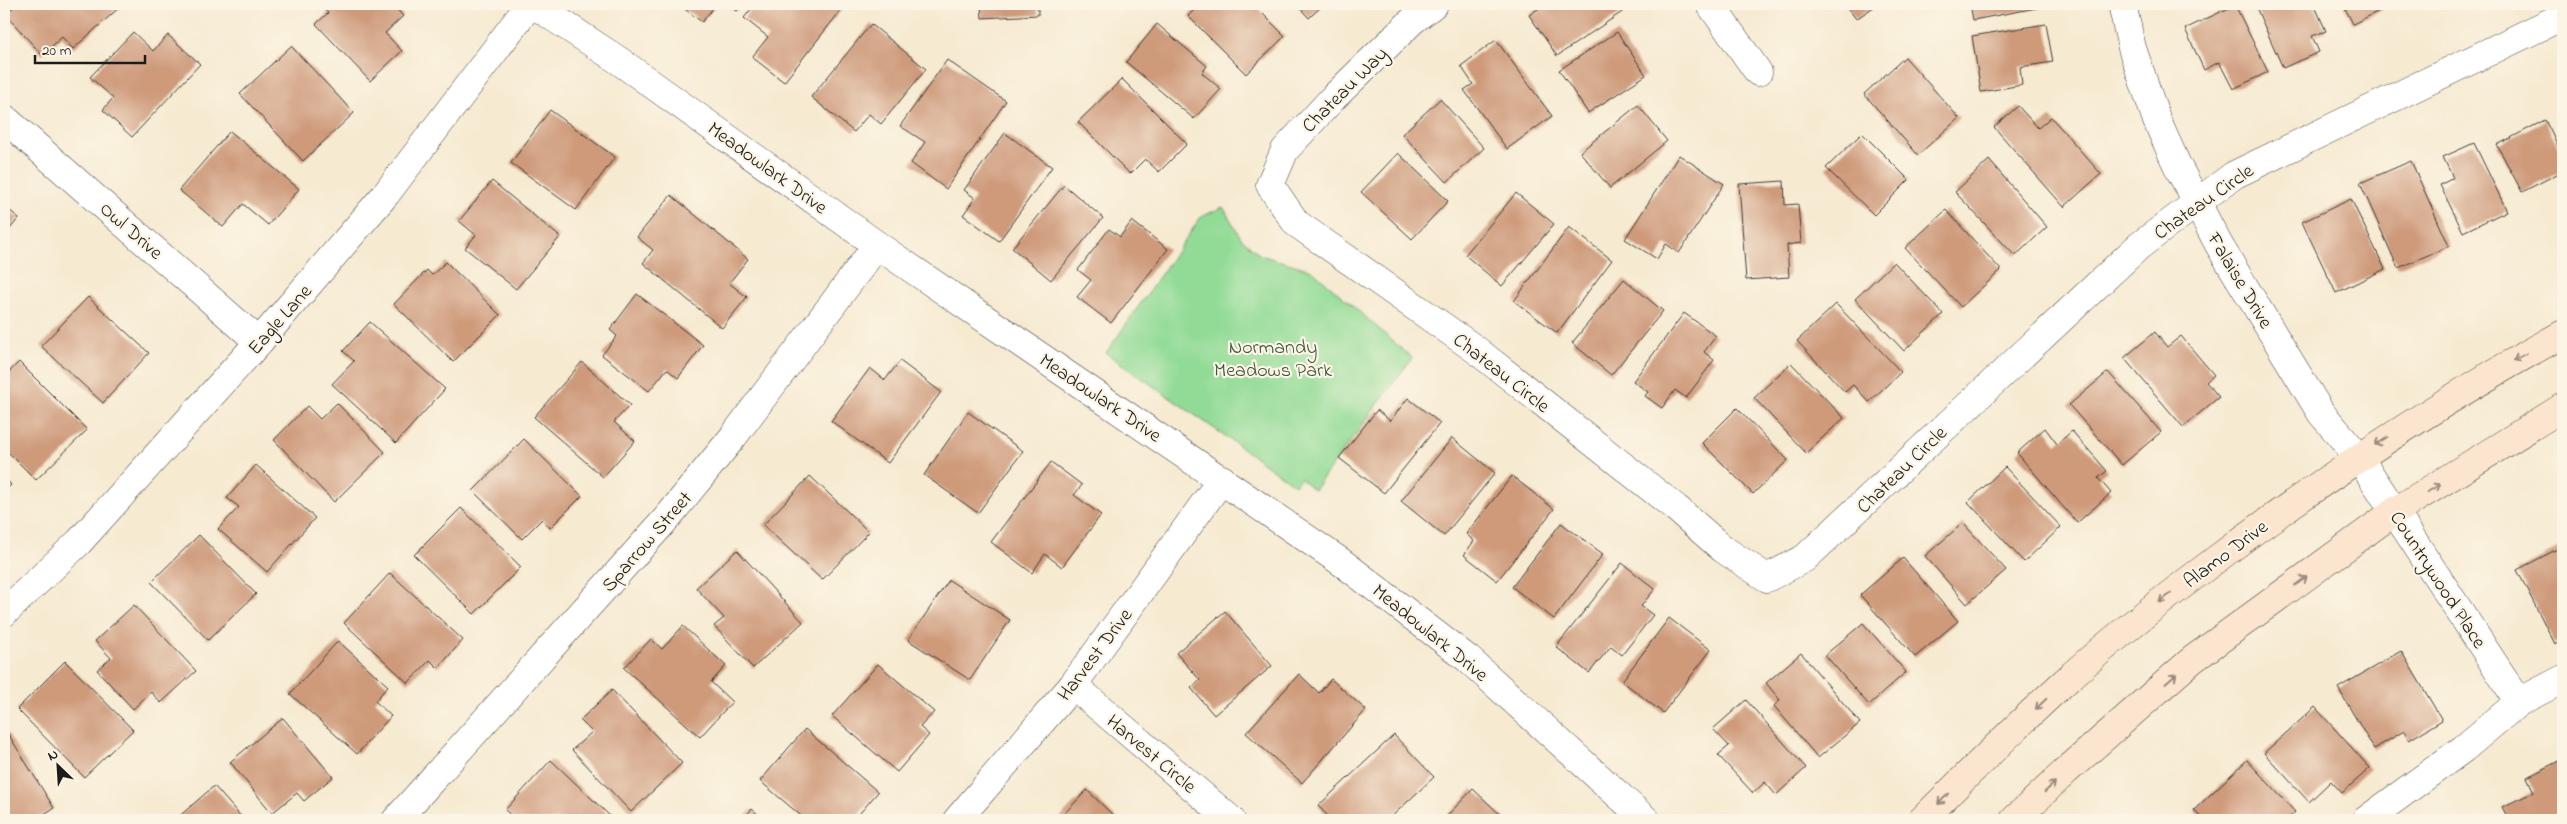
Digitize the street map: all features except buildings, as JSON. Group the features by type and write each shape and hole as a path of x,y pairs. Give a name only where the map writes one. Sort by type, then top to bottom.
{"main road":[{"name":"Alamo Drive","path":"1922,820 2059,687 2140,617 2285,507 2358,456 2477,381 2563,334"},
{"path":"2014,820 2066,771 2192,660 2394,512 2563,407"}],"street":[{"name":"Meadowlark Drive","path":"531,4 618,60 877,245 1344,564 1468,659 1646,820"},
{"name":"Eagle Lane","path":"4,613 79,542 259,342 386,194 531,4"},
{"name":"Chateau Way","path":"1270,185 1284,150 1334,97 1412,21 1434,4"},
{"path":"1710,4 1758,72"},
{"name":"Falaise Drive","path":"2122,4 2132,48 2157,121 2196,203 2219,245 2321,413 2358,456"},
{"name":"Chateau Circle","path":"1270,185 1296,224 1474,349 1723,549 1767,578 1805,558 2139,246 2243,169 2563,16"},
{"name":"Owl Drive","path":"4,118 259,342"},
{"name":"Sparrow Street","path":"396,820 667,518 733,437 877,245"},
{"name":"Countrywood Place","path":"2358,456 2519,702"},
{"name":"Harvest Drive","path":"957,820 1073,685 1222,479"},
{"path":"2366,820 2463,749 2519,702 2563,679"},
{"name":"Harvest Circle","path":"1073,685 1231,820"}],"green space":[{"name":"Normandy Meadows Park","path":"1223,207 1241,238 1260,255 1312,270 1412,358 1314,490 1300,478 1295,485 1106,353 1201,217"}]}
